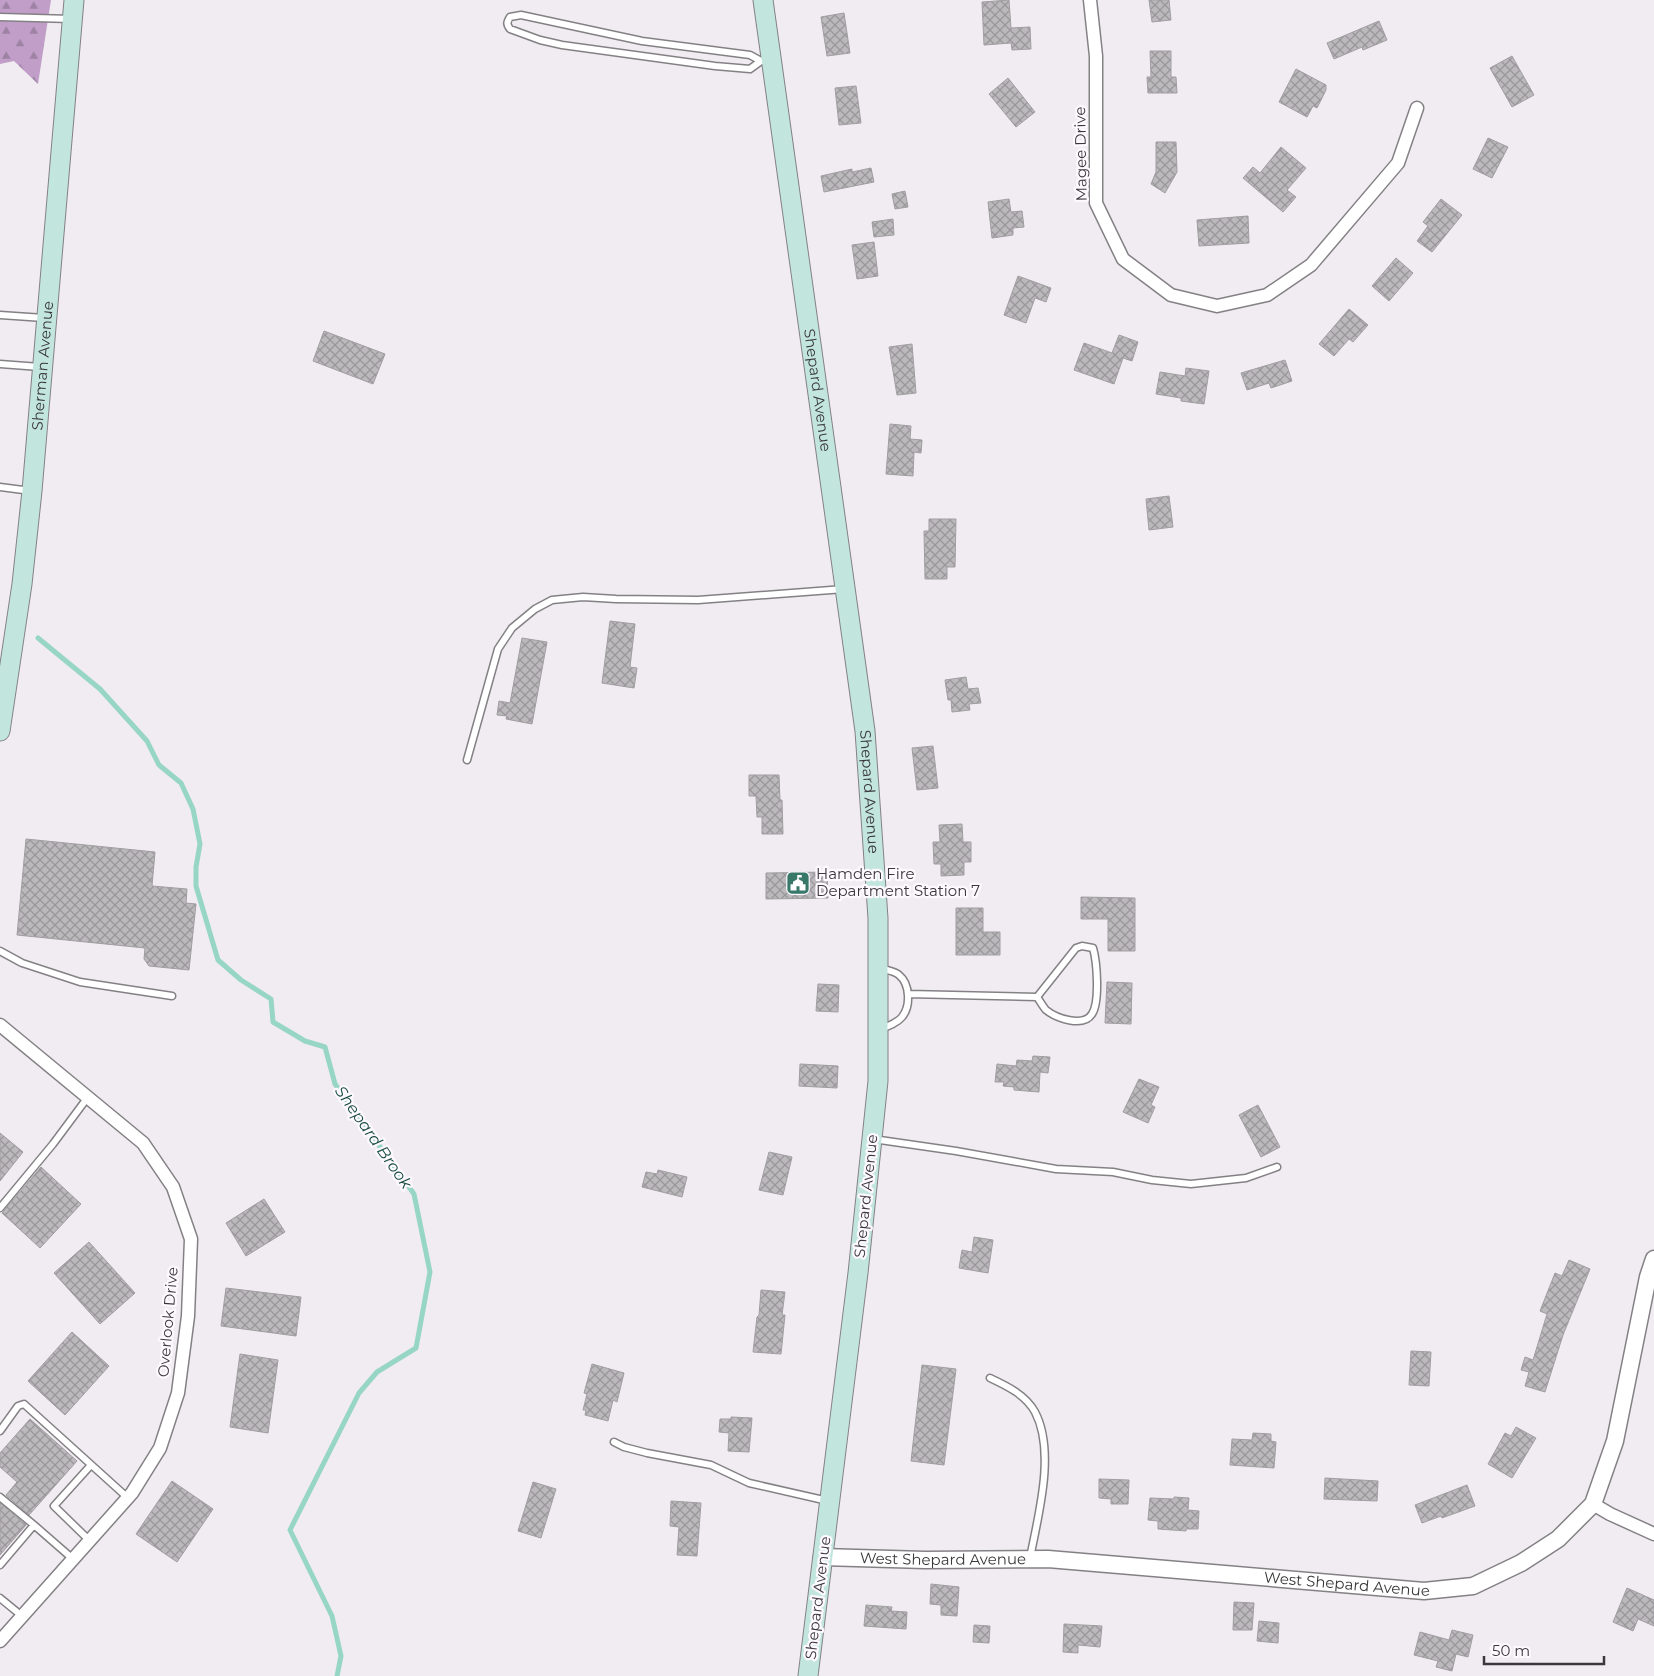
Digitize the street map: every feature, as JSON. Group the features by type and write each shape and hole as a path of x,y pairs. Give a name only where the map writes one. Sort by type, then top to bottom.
{"main road":[{"name":"Sherman Avenue","path":"0,730 22,584 32,492 74,0"},
{"name":"Shepard Avenue","path":"763,0 766,61 865,731 878,918 878,1081 858,1273 808,1676"}],"street":[{"name":"Magee Drive","path":"1090,0 1096,56 1096,203 1123,259 1171,295 1217,306 1267,296 1311,265 1398,163 1417,108"},
{"name":"Overlook Drive","path":"0,1025 142,1143 173,1187 191,1239 188,1316 178,1393 160,1448 128,1498 0,1641"},
{"name":"West Shepard Avenue","path":"822,1557 916,1560 1057,1560 1424,1591 1473,1586 1521,1563 1558,1539 1593,1504 1615,1441 1648,1277 1654,1259"},
{"path":"1593,1504 1654,1534"}],"lane":[{"path":"521,15 642,41 750,55 766,61 750,69 562,45 540,40 510,29 507,26 507,21 510,17 521,15"},
{"path":"0,17 72,19"},
{"path":"0,316 48,319"},
{"path":"0,364 43,368"},
{"path":"0,487 32,492"},
{"path":"467,760 498,649 512,628 536,609 552,600 582,597 698,600 845,589"},
{"path":"1082,946 1093,948 1096,957 1096,1002 1094,1012 1090,1017 1086,1020 1078,1021 1060,1018 1046,1009 1037,997 1076,948 1082,946"},
{"path":"0,950 22,963 80,982 172,996"},
{"path":"878,967 900,975 908,994 904,1014 894,1024 878,1031"},
{"path":"908,994 1037,997"},
{"path":"0,1208 88,1098"},
{"path":"872,1139 956,1151 1056,1169 1113,1172 1152,1180 1191,1184 1246,1178 1277,1166"},
{"path":"990,1378 1006,1385 1022,1396 1034,1410 1042,1436 1044,1456 1043,1482 1030,1559"},
{"path":"0,1431 18,1406 24,1404 128,1498"},
{"path":"614,1442 642,1452 711,1465 749,1483 829,1502"},
{"path":"90,1540 54,1506 91,1464"},
{"path":"0,1497 73,1559"},
{"path":"0,1565 34,1525"},
{"path":"0,1598 22,1616"}],"green space":[{"path":"0,0 51,0 38,84 14,61 0,64"}],"building":[{"path":"1009,0 1011,28 1030,27 1031,49 1012,50 1011,43 984,45 982,2"},
{"path":"1149,0 1169,0 1171,20 1152,22"},
{"path":"844,13 850,53 827,56 821,17"},
{"path":"1379,21 1387,40 1363,50 1362,47 1334,59 1327,43"},
{"path":"1150,51 1171,51 1171,77 1176,77 1177,93 1148,93 1147,77 1151,77"},
{"path":"1512,56 1534,95 1512,107 1490,68"},
{"path":"1296,69 1326,85 1326,90 1317,108 1313,106 1307,117 1279,102"},
{"path":"1008,78 1035,112 1016,127 989,94"},
{"path":"856,86 861,123 839,125 835,88"},
{"path":"1488,138 1508,147 1492,178 1473,169"},
{"path":"1156,142 1176,142 1177,172 1165,193 1151,184 1156,172"},
{"path":"1281,147 1306,168 1287,190 1296,197 1283,212 1243,178 1253,167 1260,173"},
{"path":"871,168 874,182 824,192 821,176 852,169 852,172"},
{"path":"905,191 908,207 895,209 892,194"},
{"path":"1009,199 1011,212 1022,211 1024,227 1013,228 1013,235 992,238 988,202"},
{"path":"1441,199 1462,215 1432,252 1417,241 1428,226 1423,222"},
{"path":"1248,216 1249,243 1199,246 1197,220"},
{"path":"893,219 894,235 874,237 872,222"},
{"path":"874,242 878,276 857,279 852,245"},
{"path":"1396,258 1413,273 1389,301 1372,286"},
{"path":"1018,276 1051,288 1046,302 1035,298 1026,323 1004,315"},
{"path":"1349,309 1368,325 1353,342 1349,339 1334,356 1319,344"},
{"path":"324,331 385,354 373,384 313,361"},
{"path":"1119,335 1138,342 1132,361 1123,358 1114,384 1074,370 1084,343 1112,353"},
{"path":"912,344 916,393 897,395 889,347"},
{"path":"1285,360 1292,381 1271,388 1269,383 1247,390 1241,373"},
{"path":"1186,368 1209,371 1204,404 1181,401 1181,398 1156,394 1160,372 1185,376"},
{"path":"890,424 911,426 910,439 922,440 921,453 914,452 913,476 886,474"},
{"path":"1169,496 1173,527 1149,530 1146,499"},
{"path":"929,519 956,519 955,567 947,567 947,579 925,579 924,531 929,531"},
{"path":"610,621 635,624 630,667 637,668 634,688 602,683"},
{"path":"522,638 547,642 532,724 506,719 507,716 497,715 499,701 510,703"},
{"path":"966,677 968,689 978,688 981,703 969,704 970,710 952,712 951,700 948,700 945,680"},
{"path":"933,746 938,788 917,790 912,748"},
{"path":"749,775 779,775 783,834 762,834 762,817 757,817 756,796 749,796"},
{"path":"962,824 963,842 971,842 971,862 964,862 964,875 941,876 941,864 934,864 933,842 940,842 939,825"},
{"path":"26,839 155,852 152,886 187,889 186,903 196,904 189,970 149,966 144,959 145,948 17,935"},
{"path":"827,872 828,898 766,899 766,873"},
{"path":"1081,897 1135,898 1135,951 1108,951 1108,919 1081,919"},
{"path":"956,908 983,908 983,932 1000,932 1000,955 956,955"},
{"path":"1107,982 1132,983 1131,1024 1105,1023"},
{"path":"818,984 839,985 838,1012 816,1011"},
{"path":"1033,1056 1050,1057 1048,1073 1040,1072 1039,1092 1014,1090 1014,1087 1003,1086 1004,1082 995,1082 997,1064 1016,1066 1017,1060 1032,1061"},
{"path":"800,1064 838,1066 837,1088 799,1086"},
{"path":"1139,1079 1159,1087 1151,1105 1155,1107 1148,1123 1123,1112"},
{"path":"1258,1105 1280,1147 1261,1157 1239,1115"},
{"path":"0,1133 23,1152 0,1181"},
{"path":"769,1152 792,1157 783,1195 759,1190"},
{"path":"41,1167 81,1204 40,1248 2,1213"},
{"path":"658,1170 687,1177 682,1197 642,1187 646,1172 657,1174"},
{"path":"264,1199 285,1232 246,1256 226,1223"},
{"path":"974,1237 993,1240 988,1273 959,1268 962,1250 972,1252"},
{"path":"89,1242 135,1293 100,1324 54,1273"},
{"path":"1569,1260 1590,1269 1563,1335 1545,1392 1525,1386 1529,1372 1521,1370 1525,1357 1533,1360 1547,1314 1540,1311 1555,1273 1562,1276"},
{"path":"226,1288 301,1297 296,1336 221,1326"},
{"path":"761,1290 785,1292 782,1315 785,1315 781,1354 753,1352"},
{"path":"72,1332 109,1366 65,1415 28,1381"},
{"path":"1411,1351 1431,1352 1429,1386 1409,1385"},
{"path":"240,1354 278,1360 268,1433 230,1427"},
{"path":"592,1364 624,1373 617,1402 613,1400 608,1421 585,1415 586,1410 583,1410 587,1394 584,1393"},
{"path":"922,1365 956,1369 944,1465 911,1461"},
{"path":"731,1417 752,1418 749,1452 728,1451 729,1433 719,1432 720,1419 731,1419"},
{"path":"30,1419 77,1461 29,1515 6,1495 17,1482 0,1467 0,1453"},
{"path":"1516,1427 1536,1438 1512,1478 1488,1464 1505,1433 1511,1436"},
{"path":"1253,1433 1271,1434 1271,1441 1276,1442 1274,1468 1230,1465 1232,1439 1252,1440"},
{"path":"1325,1478 1378,1481 1377,1501 1324,1499"},
{"path":"1099,1479 1129,1480 1128,1504 1111,1504 1111,1499 1099,1498"},
{"path":"172,1481 213,1509 177,1562 136,1534"},
{"path":"533,1482 556,1489 541,1538 518,1531"},
{"path":"1467,1485 1475,1506 1422,1523 1415,1505"},
{"path":"1174,1497 1189,1498 1188,1510 1199,1511 1198,1529 1186,1529 1186,1531 1158,1529 1158,1521 1148,1520 1150,1498 1174,1499"},
{"path":"671,1501 701,1503 697,1556 677,1555 679,1527 670,1526"},
{"path":"0,1503 26,1525 0,1555"},
{"path":"931,1584 959,1587 957,1616 941,1615 941,1605 930,1604"},
{"path":"1627,1588 1654,1600 1654,1626 1638,1619 1633,1631 1613,1622"},
{"path":"1234,1602 1254,1603 1252,1630 1233,1630"},
{"path":"866,1605 892,1607 891,1611 907,1612 906,1629 864,1626"},
{"path":"1259,1621 1279,1623 1278,1643 1257,1641"},
{"path":"1064,1624 1102,1626 1100,1647 1078,1645 1078,1653 1063,1652"},
{"path":"974,1625 990,1626 989,1643 973,1642"},
{"path":"1452,1630 1473,1635 1468,1657 1456,1654 1452,1671 1436,1667 1438,1661 1414,1655 1420,1632 1449,1640"}],"waterway":[{"name":"Shepard Brook","path":"38,638 100,689 147,741 159,765 181,783 193,809 200,844 196,867 196,886 218,960 241,980 271,999 273,1022 305,1041 325,1047 335,1084 414,1194 430,1272 416,1348 377,1372 359,1393 290,1530 332,1616 341,1656 337,1676"}],"place":[{"name":"Hamden Fire Department Station 7","path":"798,883"}]}
